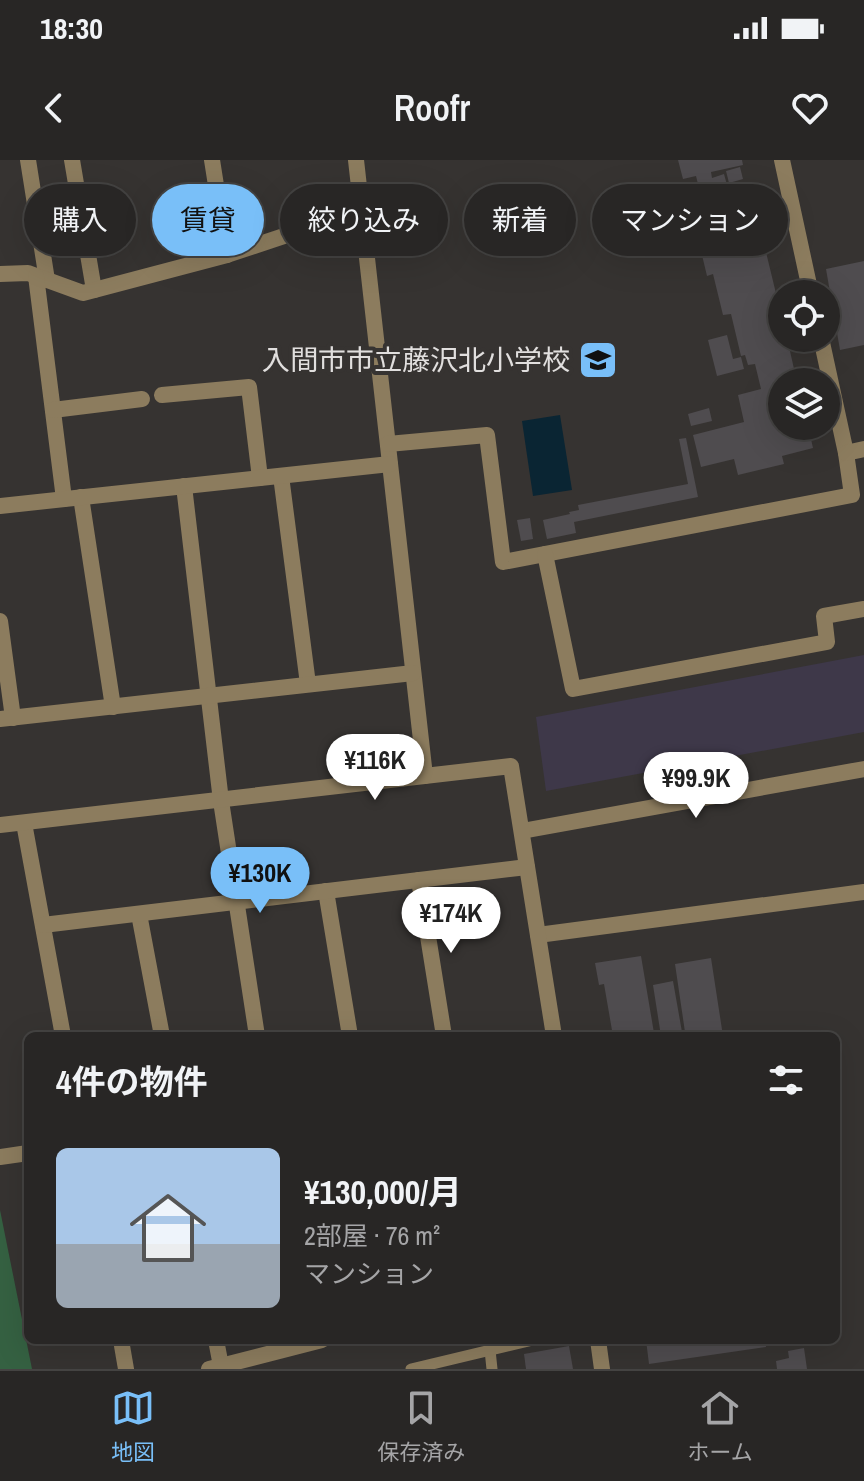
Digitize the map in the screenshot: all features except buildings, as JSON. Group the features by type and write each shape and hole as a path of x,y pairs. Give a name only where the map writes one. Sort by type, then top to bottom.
{"street":[{"path":"28,160 64,499"},
{"path":"72,160 94,290"},
{"path":"212,160 216,184"},
{"path":"356,160 359,184"},
{"path":"782,160 808,280"},
{"path":"0,274 28,273 83,293 223,256"},
{"path":"367,256 425,776"},
{"path":"388,444 487,435 503,562 852,495 824,352"},
{"path":"162,395 249,387 260,478"},
{"path":"53,410 142,399"},
{"path":"846,453 864,449"},
{"path":"0,506 390,464"},
{"path":"281,476 308,684"},
{"path":"184,486 221,801 256,1032"},
{"path":"81,497 113,707"},
{"path":"545,554 573,689 827,642 824,616 864,609"},
{"path":"0,621 6,718 413,673"},
{"path":"0,825 511,766 553,1032"},
{"path":"522,831 864,769"},
{"path":"24,823 62,1032"},
{"path":"43,925 527,867"},
{"path":"419,880 443,1032"},
{"path":"326,891 349,1032"},
{"path":"538,935 864,892"},
{"path":"139,914 161,1032"},
{"path":"0,1157 24,1154"},
{"path":"122,1344 126,1369"},
{"path":"216,1344 216,1368 307,1344"},
{"path":"599,1344 602,1369"}],"lane":[{"path":"411,1369 516,1344"},
{"path":"490,1350 492,1369"}],"shaded area":[{"path":"864,655 864,732 546,791 536,717"}],"green space":[{"path":"0,1210 24,1329 24,1344 27,1344 32,1369 0,1369"}],"water":[{"path":"560,415 572,490 533,496 522,421"}],"place":[{"name":"入間市市立藤沢北小学校","path":"598,360"}]}
